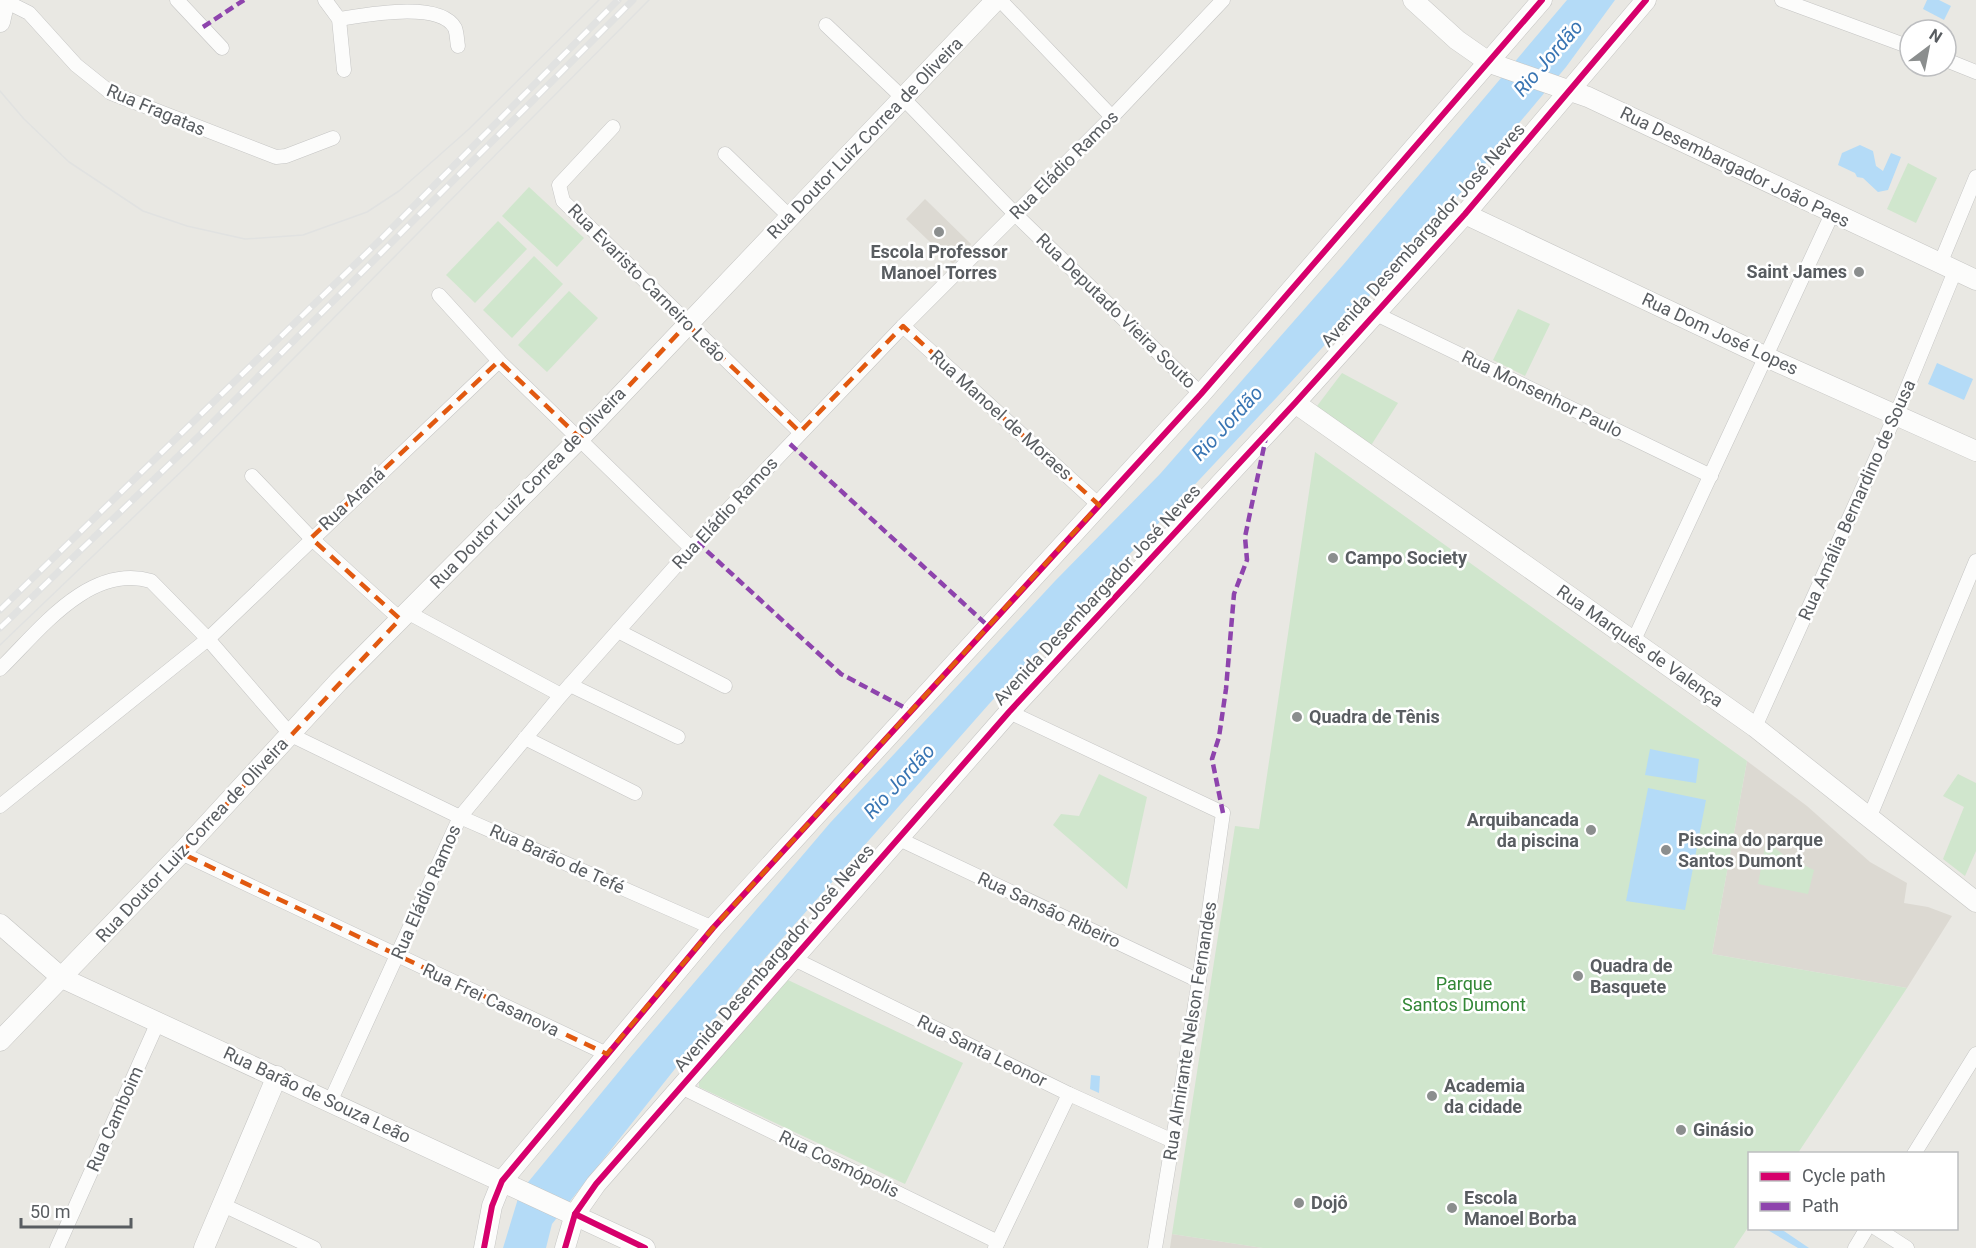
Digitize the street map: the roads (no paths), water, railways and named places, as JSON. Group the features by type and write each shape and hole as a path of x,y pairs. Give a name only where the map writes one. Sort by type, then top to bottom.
{"main road":[{"name":"Rua Doutor Luiz Correa de Oliveira","path":"0,1041 403,616 580,438 996,0"},
{"name":"Rua Desembargador João Paes","path":"1413,0 1457,40 1497,65 1566,89 1976,280"},
{"path":"484,1248 492,1206 607,1054 713,928 1201,394 1497,65 1542,0"},
{"name":"Avenida Desembargador José Neves","path":"565,1248 570,1213 1009,712 1295,403 1465,214 1566,89 1646,0"},
{"path":"0,22 5,1"},
{"name":"Rua Dom José Lopes","path":"1465,214 1764,356 1976,451"},
{"name":"Rua Marquês de Valença","path":"1295,403 1755,727 1974,896"},
{"name":"Rua Barão de Souza Leão","path":"0,924 62,978 331,1100 645,1248"},
{"path":"204,1248 277,1076"}],"street":[{"path":"177,0 222,48"},
{"path":"325,0 339,19 344,70"},
{"path":"1000,0 1112,117"},
{"name":"Rua Eládio Ramos","path":"331,1100 460,817 618,631 800,432 1016,215 1224,0"},
{"path":"1782,0 1898,42"},
{"name":"Rua Fragatas","path":"5,1 29,13 76,65 111,93 184,124 276,157 286,156 333,138"},
{"path":"339,19 408,8 420,9 436,14 452,23 456,29 458,46"},
{"name":"Rua Deputado Vieira Souto","path":"826,26 903,98 1016,215 1201,394"},
{"path":"1958,65 1976,72"},
{"name":"Rua Evaristo Carneiro Leão","path":"613,127 559,185 563,201 800,432"},
{"path":"725,154 789,216"},
{"name":"Rua Amália Bernardino de Sousa","path":"1755,727 1895,415 1948,268 1976,177"},
{"path":"1633,642 1832,214"},
{"path":"440,295 500,361 692,548"},
{"name":"Rua Monsenhor Paulo","path":"1374,313 1711,476"},
{"name":"Rua Manoel de Moraes","path":"903,326 1099,505"},
{"name":"Rua Araná","path":"0,806 208,639 311,538 500,361"},
{"path":"252,476 311,538 403,616 566,690 678,736"},
{"path":"1870,816 1976,561"},
{"name":"Rua Barão de Tefé","path":"0,669 84,590 102,583 142,578 151,580 208,639 291,735 460,817 713,928"},
{"path":"618,631 725,686"},
{"name":"Rua Almirante Nelson Fernandes","path":"1009,712 1222,813 1199,981 1155,1248"},
{"path":"525,738 635,793"},
{"name":"Rua Sansão Ribeiro","path":"899,839 1199,981"},
{"name":"Rua Frei Casanova","path":"180,853 607,1054"},
{"name":"Rua Santa Leonor","path":"792,958 1069,1094 1173,1141"},
{"name":"Rua Camboim","path":"57,1248 158,1022"},
{"path":"1915,1152 1976,1054"},
{"name":"Rua Cosmópolis","path":"681,1087 997,1245"},
{"path":"997,1245 1069,1094"},
{"path":"222,1204 314,1248"},
{"path":"1855,1248 1866,1230"},
{"path":"1879,1230 1907,1248"}],"water":[{"name":"Rio Jordão","path":"1567,0 1615,0 1566,67 1433,226 1291,382 989,704 743,983 552,1224 546,1248 503,1248 520,1192 630,1058 830,823 1055,581 1160,474 1343,265"},
{"path":"1927,0 1939,0 1951,6 1945,18 1940,18 1923,9"},
{"path":"1860,145 1873,151 1876,166 1883,171 1891,153 1901,157 1888,190 1878,192 1863,178 1857,177 1855,173 1838,165 1842,153"},
{"path":"1937,363 1973,379 1964,400 1928,384"},
{"path":"1650,749 1699,759 1696,783 1645,775"},
{"name":"Piscina do parque Santos Dumont","path":"1648,788 1706,800 1685,910 1626,901"},
{"path":"1091,1075 1100,1076 1099,1093 1090,1089"},
{"path":"1768,1230 1782,1230 1809,1248 1798,1248"}],"tram line":[{"path":"0,91 24,119 69,162 143,211 187,226 245,239 303,235 367,212 399,191 469,129 599,0"},
{"path":"0,645 187,466 649,0"}],"railway":[{"path":"0,610 381,239 618,0"},
{"path":"0,628 201,434 633,0"}],"place":[{"name":"Escola Professor Manoel Torres","path":"939,232"},
{"name":"Saint James","path":"1859,272"},
{"name":"Campo Society","path":"1333,558"},
{"name":"Quadra de Tênis","path":"1297,717"},
{"name":"Arquibancada da piscina","path":"1591,830"},
{"name":"Piscina do parque Santos Dumont","path":"1666,850"},
{"name":"Quadra de Basquete","path":"1578,976"},
{"name":"Academia da cidade","path":"1432,1096"},
{"name":"Ginásio","path":"1681,1130"},
{"name":"Dojô","path":"1299,1203"},
{"name":"Escola Manoel Borba","path":"1452,1208"}],"park label":[{"name":"Parque Santos Dumont","path":"1464,994"}]}
